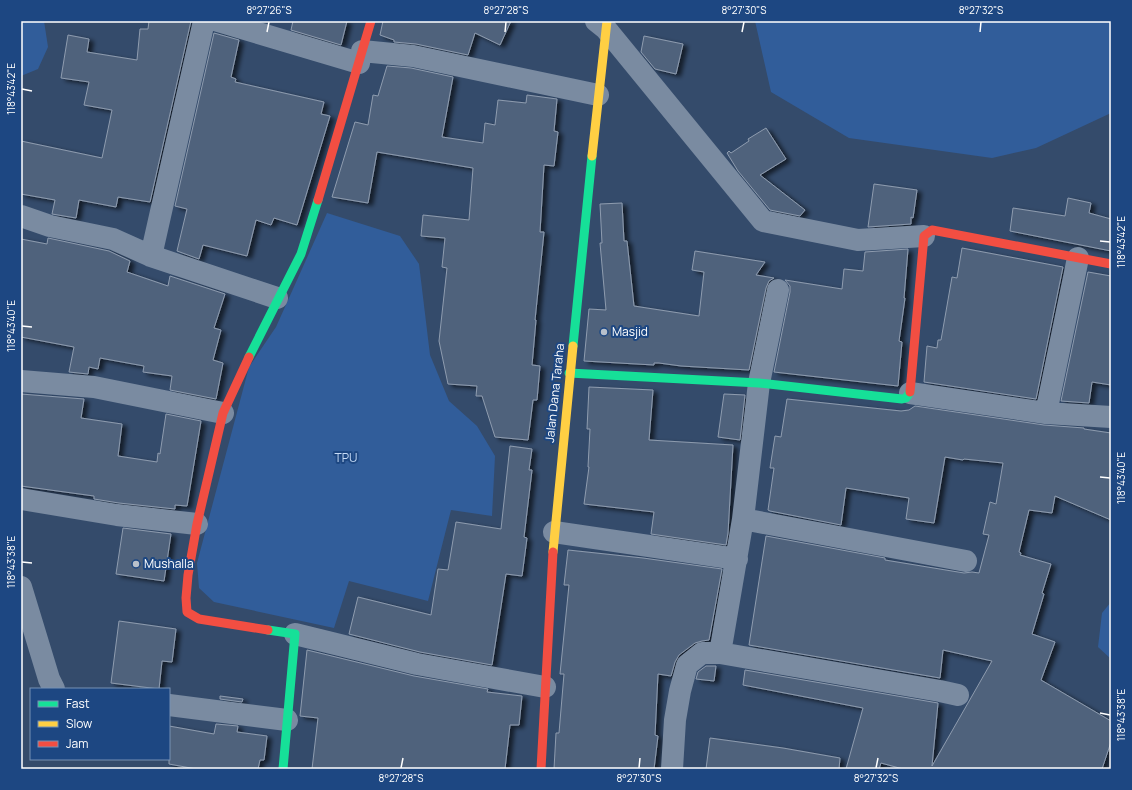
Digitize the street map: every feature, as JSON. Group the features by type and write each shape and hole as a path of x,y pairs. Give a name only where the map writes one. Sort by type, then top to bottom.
{"street":[{"path":"151,256 204,21"},
{"path":"218,21 361,57 413,56 598,95"},
{"path":"371,21 301,254 277,298 223,413 197,524 188,575 186,598 188,612 199,619 295,634 417,664 545,687"},
{"path":"603,24 763,221 858,240 924,236 932,230 1111,264"},
{"name":"Jalan Dana Taraha","path":"541,769 554,532 598,95 603,24"},
{"path":"21,216 50,226 113,239 151,256 277,298"},
{"path":"569,373 759,383 902,399 906,398 910,393 924,236"},
{"path":"1046,413 1078,258"},
{"path":"720,653 743,519 759,383 778,290"},
{"path":"21,381 94,387 223,413"},
{"path":"910,393 1046,413 1111,417"},
{"path":"21,499 117,515 197,524"},
{"path":"743,519 966,561"},
{"path":"554,532 737,559"},
{"path":"21,588 49,679 54,688"},
{"path":"283,769 295,634"},
{"path":"672,769 675,720 680,691 687,665 702,653 720,653 958,695"},
{"path":"170,706 287,720"}],"green space":[{"path":"21,21 44,21 48,47 38,69 21,76"},
{"path":"755,21 1111,21 1111,113 1036,148 992,158 849,138 771,92"},
{"name":"TPU","path":"327,213 400,236 419,264 430,355 449,401 477,426 495,456 492,516 451,510 428,601 349,581 334,628 214,602 199,588 197,563 249,367 276,327"},
{"path":"1111,602 1111,659 1098,647 1102,613"}],"building":[{"path":"149,21 191,21 150,202 118,197 116,207 79,200 76,218 52,214 55,200 21,194 21,141 102,158 112,110 84,105 89,82 61,78 68,35 89,39 87,52 137,60 140,29 148,29"},
{"path":"293,21 347,21 341,45 291,30"},
{"path":"383,21 511,21 500,45 475,33 468,55 416,44 394,42 394,40 380,35"},
{"path":"214,33 239,40 231,77 236,79 235,82 324,102 321,114 330,116 297,225 274,218 271,225 256,220 247,256 203,245 199,259 177,251 187,209 175,206"},
{"path":"644,36 683,44 676,74 655,69 641,52"},
{"path":"387,66 411,68 453,77 442,137 483,143 485,123 495,125 498,100 526,103 527,95 557,99 554,131 558,132 554,166 544,165 540,232 544,232 532,365 540,366 537,400 533,400 528,440 495,437 482,396 476,396 477,386 448,384 439,341 447,268 442,267 445,238 421,236 423,215 469,220 473,168 377,152 368,203 332,197 355,122 368,125 373,95 378,96"},
{"path":"766,128 786,159 760,175 805,210 800,216 770,210 738,171 727,153 729,151 731,153 749,141 748,139"},
{"path":"874,184 917,190 913,218 911,217 911,224 868,227"},
{"path":"1068,198 1091,203 1089,213 1111,219 1111,251 1010,231 1013,208 1065,216"},
{"path":"622,203 624,241 627,241 634,306 699,316 704,272 692,270 695,251 765,262 756,275 774,278 769,281 766,288 749,370 681,366 659,363 654,363 654,365 584,361 589,309 606,310 600,243 602,243 600,204"},
{"path":"48,238 109,251 130,261 127,272 168,286 170,276 225,294 214,328 221,330 213,360 223,363 216,399 170,390 172,376 143,372 144,366 100,358 98,369 89,367 88,374 69,372 74,347 21,337 21,239 47,244"},
{"path":"962,248 1063,267 1036,399 924,382 927,346 937,348 938,340 941,340 952,277 957,278"},
{"path":"908,249 905,298 899,341 902,342 898,386 774,372 790,292 790,286 785,280 842,289 844,269 863,271 865,252"},
{"path":"1088,272 1111,276 1111,385 1092,382 1089,403 1061,401"},
{"path":"589,387 653,390 649,440 733,445 726,545 651,534 654,512 584,504 589,467 590,429 587,429"},
{"path":"21,394 84,399 81,418 122,424 118,456 157,462 158,453 160,454 166,414 201,421 187,506 175,505 175,509 119,503 94,499 94,496 21,486"},
{"path":"724,394 745,395 740,440 718,437"},
{"path":"787,399 901,411 909,410 915,406 1044,425 1084,428 1111,433 1111,520 1055,496 1052,513 1029,510 1019,552 1021,553 1020,555 1051,564 1032,634 1055,642 1041,680 1111,721 1111,742 1102,769 903,769 881,763 879,769 846,769 863,708 743,685 745,670 938,703 932,766 992,661 943,650 940,678 749,645 766,536 885,558 885,560 964,573 979,573 989,535 983,534 990,502 996,504 1003,463 945,457 934,523 906,519 909,498 846,488 841,525 770,511 768,510 774,468 770,468 775,436 781,437"},
{"path":"510,446 532,449 529,470 532,470 524,537 527,538 522,576 506,574 492,665 420,652 349,634 358,597 431,615 438,569 448,570 456,522 501,529"},
{"path":"123,528 171,534 164,581 116,574"},
{"path":"568,550 643,558 722,569 709,640 695,643 679,655 675,662 671,676 658,674 655,735 658,736 654,769 554,769 556,733 559,733 564,674 560,674 569,585 564,585"},
{"path":"119,621 176,629 172,662 162,661 159,688 111,683"},
{"path":"307,650 414,676 488,689 487,692 522,696 519,725 510,725 505,769 312,769 318,718 300,716"},
{"path":"706,666 716,666 714,681 696,679 698,672"},
{"path":"220,696 243,699 242,702 220,699"},
{"path":"216,724 238,726 237,732 267,736 264,760 260,760 258,769 196,769 169,764 170,726 214,734"},
{"path":"710,738 783,748 840,758 839,769 706,769"}],"traffic: fast":[{"path":"573,346 592,156"},
{"path":"249,357 301,254 318,200"},
{"path":"569,373 759,383 902,399 906,398 910,392"},
{"path":"268,630 295,634 283,769"}],"traffic: slow":[{"path":"592,156 607,21"},
{"path":"553,552 573,346"}],"traffic: jam":[{"path":"318,200 371,21"},
{"path":"910,392 924,236 932,230 1111,264"},
{"path":"249,357 223,413 197,524 188,575 186,598 187,612 199,619 268,630"},
{"path":"541,769 553,552"}],"place":[{"name":"Masjid","path":"604,332"},
{"name":"Mushalla","path":"136,564"}]}
